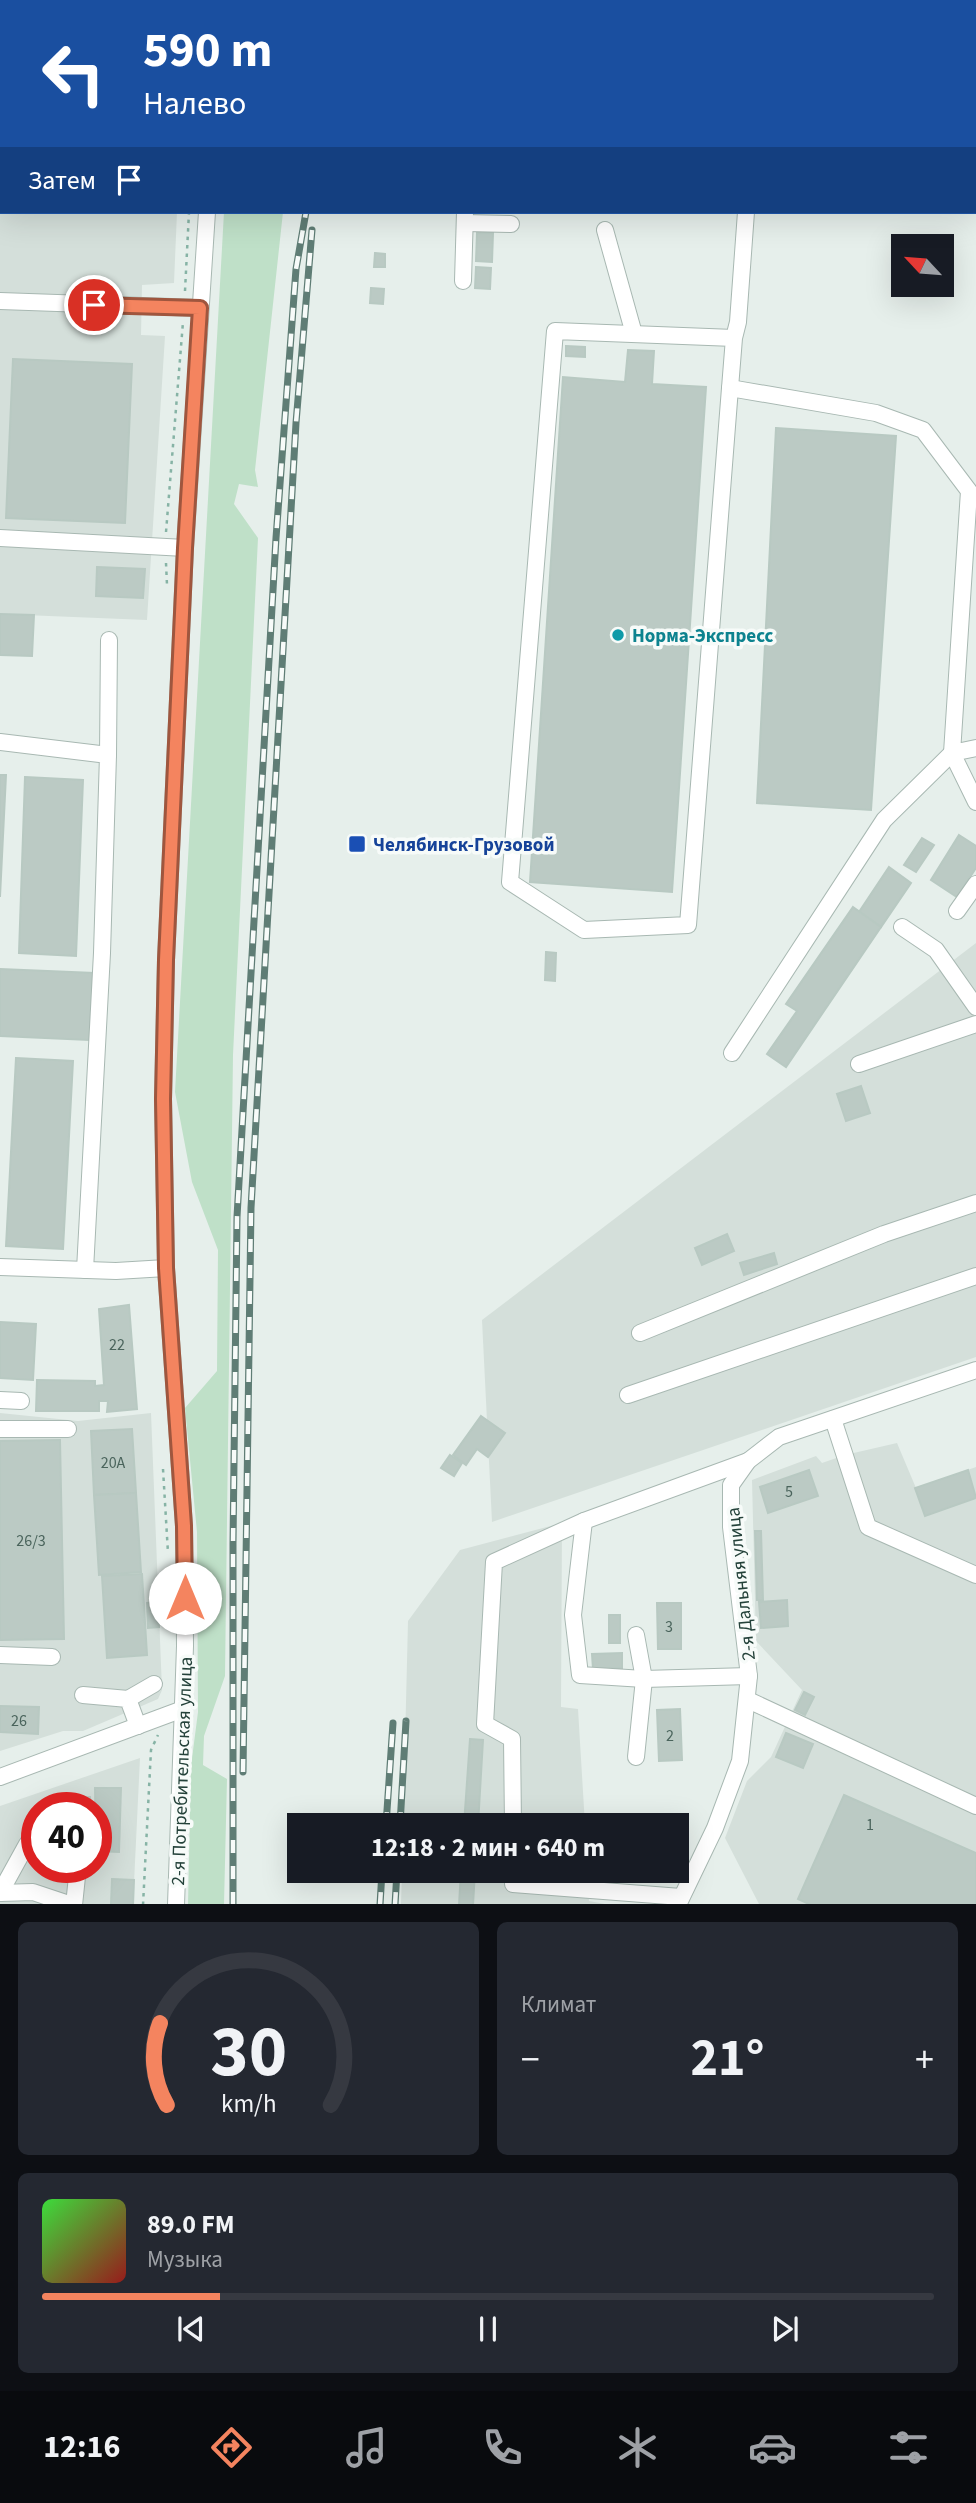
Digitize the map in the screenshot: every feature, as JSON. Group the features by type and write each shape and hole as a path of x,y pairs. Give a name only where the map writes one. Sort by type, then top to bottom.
{"street":[{"name":"2-я Потребительская улица","path":"176,1904 183,1709 184,1526 166,1268 163,1099 166,960 185,548 207,214"},
{"path":"734,338 555,331 510,882 584,930 688,925 746,214"},
{"path":"463,281 465,218 510,225"},
{"path":"605,230 634,334"},
{"path":"0,300 200,308"},
{"path":"730,388 876,413 923,430 969,491 953,753 976,803"},
{"path":"0,538 185,548"},
{"path":"85,1270 102,953 109,640"},
{"path":"0,742 108,755"},
{"path":"732,1053 884,820 953,753 976,748"},
{"path":"957,911 976,884"},
{"path":"902,927 936,950 976,1007"},
{"path":"859,1064 976,1024"},
{"path":"640,1333 884,1234 976,1203"},
{"path":"0,1267 116,1271 166,1268"},
{"path":"628,1395 976,1276"},
{"name":"2-я Дальняя улица","path":"679,1901 715,1828 740,1761 748,1700 749,1676 730,1527 731,1485 748,1461 779,1437 976,1370"},
{"path":"0,1400 21,1401"},
{"path":"834,1419 868,1527 976,1575"},
{"path":"0,1429 68,1429"},
{"path":"513,1813 512,1739 485,1724 494,1562 584,1521 748,1461"},
{"path":"584,1521 573,1615 580,1675 644,1679 749,1676"},
{"path":"636,1635 644,1679 636,1757"},
{"path":"0,1655 52,1657"},
{"path":"83,1695 128,1699 154,1684"},
{"path":"128,1699 138,1726"},
{"path":"748,1700 976,1806"},
{"path":"0,1777 183,1709"},
{"path":"0,1893 21,1855"},
{"path":"73,1904 76,1883"},
{"path":"513,1883 679,1901"},
{"path":"0,1893 33,1892 70,1904"}],"shaded area":[{"path":"0,214 177,214 174,283 142,285 141,335 165,336 147,620 0,614"},
{"path":"976,943 976,1357 492,1522 482,1320"},
{"path":"0,1413 78,1421 151,1413 162,1690 158,1699 83,1731 63,1731 0,1751"},
{"path":"897,1443 916,1488 976,1467 976,1904 759,1904 725,1838 747,1781 771,1757 802,1690 756,1641 752,1480 816,1456 822,1463"},
{"path":"562,1523 561,1707 578,1709 584,1813 403,1813 408,1621 460,1550"},
{"path":"140,1758 133,1904 0,1904 0,1806 21,1799 21,1883 112,1883 112,1792 41,1792"},
{"path":"402,1883 588,1883 589,1901 605,1904 401,1904"}],"green space":[{"path":"224,214 283,214 255,470 258,487 239,484 234,504 258,538 233,1055 225,1676 204,1736 203,1765 227,1779 224,1904 188,1904 191,1766 198,1712 197,1532 185,1408 217,1371 218,1250 192,1182 175,1092"}],"building":[{"path":"477,233 493,233 492,262 476,261"},
{"path":"375,253 385,254 385,267 374,267"},
{"path":"476,267 491,268 490,289 475,288"},
{"path":"371,288 384,289 383,304 370,303"},
{"path":"566,346 585,347 585,357 566,356"},
{"name":"Норма-Экспресс","path":"628,350 654,351 652,384 706,387 672,892 530,882 563,377 625,382"},
{"path":"13,359 132,364 125,523 6,518"},
{"path":"776,428 896,436 871,810 757,803"},
{"path":"97,567 145,569 143,598 96,596"},
{"path":"0,614 34,615 32,656 0,655"},
{"path":"0,775 6,775 0,897"},
{"path":"25,777 83,780 76,956 19,953"},
{"path":"959,835 976,846 976,868 957,897 931,880"},
{"path":"922,838 934,845 916,872 904,865"},
{"path":"889,867 911,883 881,927 859,912"},
{"path":"853,907 881,927 786,1067 767,1054 797,1011 786,1004"},
{"path":"546,952 556,953 555,981 545,980"},
{"path":"0,969 94,973 89,1040 0,1036"},
{"path":"16,1058 73,1061 63,1249 6,1246"},
{"path":"861,1086 870,1113 846,1121 837,1094"},
{"path":"727,1234 734,1251 702,1265 695,1248"},
{"path":"774,1253 777,1264 744,1275 740,1263"},
{"path":"129,1305 137,1409 107,1412 108,1401 99,1401 99,1411 36,1411 37,1380 95,1381 95,1386 104,1385 99,1309"},
{"path":"0,1322 36,1324 33,1380 0,1378"},
{"path":"481,1416 505,1433 488,1457 477,1449 466,1465 453,1455"},
{"path":"132,1429 136,1493 94,1495 91,1431"},
{"path":"60,1440 64,1639 0,1640 0,1441"},
{"path":"450,1455 462,1463 454,1476 441,1468"},
{"path":"809,1470 818,1496 768,1513 760,1487"},
{"path":"968,1470 976,1498 925,1516 915,1488"},
{"path":"136,1493 141,1572 99,1575 94,1495"},
{"path":"755,1531 761,1531 763,1600 757,1600"},
{"path":"142,1574 147,1655 107,1658 102,1576"},
{"path":"787,1600 788,1626 761,1628 759,1602"},
{"path":"158,1602 159,1627 148,1628 147,1603"},
{"path":"657,1603 681,1603 681,1649 658,1649"},
{"path":"609,1615 620,1615 620,1643 609,1643"},
{"path":"622,1653 622,1668 593,1669 592,1654"},
{"path":"804,1692 814,1697 805,1715 795,1710"},
{"path":"0,1706 39,1707 38,1734 0,1732"},
{"path":"680,1709 682,1760 659,1761 657,1710"},
{"path":"786,1733 813,1744 803,1768 776,1757"},
{"path":"470,1739 483,1740 479,1813 465,1813"},
{"path":"95,1788 121,1788 119,1852 112,1852 112,1792 95,1792"},
{"path":"844,1795 976,1853 976,1904 809,1904 798,1899"},
{"path":"112,1879 134,1880 133,1904 111,1904"},
{"path":"460,1883 474,1883 473,1904 459,1904"}],"railway":[{"path":"233,1904 237,1217 276,538 296,269 306,214"},
{"path":"243,1772 251,1208 296,423 312,230"},
{"path":"401,1813 406,1721"},
{"path":"387,1813 393,1723"},
{"path":"380,1904 381,1883"},
{"path":"395,1904 396,1883"}],"place":[{"name":"Норма-Экспресс","path":"618,635"},
{"name":"Челябинск-Грузовой","path":"357,844"}],"route":[{"path":"94,305 200,308 185,548 166,960 163,1099 166,1268 184,1526 185,1598"}]}
